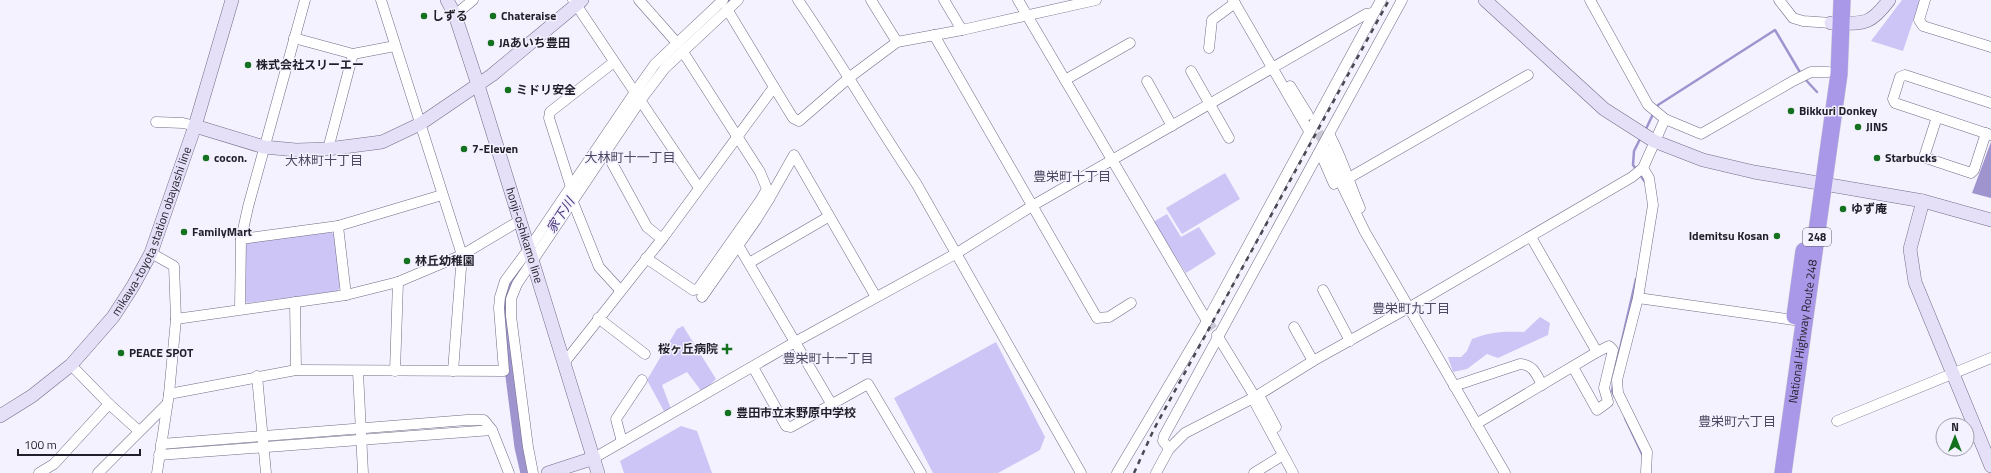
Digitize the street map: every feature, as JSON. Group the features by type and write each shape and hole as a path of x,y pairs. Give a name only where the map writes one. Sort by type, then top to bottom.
{"highway":[{"name":"National Highway Route 248","path":"1774,473 1794,320 1839,74 1837,23 1831,0"},
{"name":"National Highway Route 248","path":"1784,473 1812,278 1820,121 1842,0"}],"street":[{"name":"mikawa-toyota station obayashi line","path":"0,416 32,396 71,365 112,317 133,286 151,253 195,126 232,0"},
{"path":"240,309 241,239 264,147 305,0"},
{"path":"381,0 462,255 453,371"},
{"name":"honji-oshikamo line","path":"447,0 455,15 478,85 598,473"},
{"path":"455,15 474,0"},
{"path":"639,0 677,43"},
{"path":"533,473 528,448 511,316 512,299 517,284 606,152 655,64 722,3 738,0"},
{"path":"798,0 850,77 916,183 1081,473"},
{"path":"871,0 897,42"},
{"path":"944,0 962,30"},
{"path":"1018,0 1207,320"},
{"path":"722,3 793,118 799,121 850,77 897,42 962,30 1077,2 1096,0"},
{"path":"1117,473 1207,320 1381,0"},
{"path":"1169,448 1164,441 1164,436 1218,337 1323,152 1329,134 1402,0"},
{"path":"1485,0 1604,109 1654,141 1704,160 1818,183 1923,201 1991,220"},
{"path":"1590,0 1648,106 1665,119 1701,134 1811,72 1828,72"},
{"path":"1779,0 1793,18 1803,21 1860,24 1871,21 1889,0"},
{"path":"1925,0 1919,20 1923,26 1991,47"},
{"path":"156,122 183,123 264,147 296,150 328,150 382,142 420,124 492,75 577,2 614,62 699,188"},
{"path":"1209,48 1212,20 1234,2 1309,131"},
{"path":"98,473 168,399 257,376 296,370 358,372 504,371 499,308 500,297 506,281 571,187 637,96 683,52 722,3"},
{"path":"548,473 594,458 795,342 957,253 1032,206 1113,161 1273,67 1366,14 1373,13"},
{"path":"934,36 1097,318 1109,317 1131,303"},
{"path":"294,38 353,54 395,46"},
{"path":"1065,80 1130,43"},
{"path":"683,52 766,183 766,197 738,245 702,296"},
{"path":"328,150 353,54"},
{"path":"571,187 548,118 550,112 614,62"},
{"path":"1273,67 1282,75 1308,115"},
{"path":"1191,71 1229,138"},
{"path":"1347,179 1528,75"},
{"path":"1936,117 1925,154 1926,158 1971,173 1974,170 1989,134 1895,103 1893,99 1900,77 1905,75 1991,103"},
{"path":"1147,81 1172,126"},
{"path":"564,363 620,290 662,239 774,87"},
{"path":"1156,473 1169,448 1185,433 1255,397 1313,361 1410,307 1632,177 1643,168 1665,119"},
{"path":"1329,134 1337,148 1347,179 1362,212 1364,228 1505,473"},
{"path":"606,152 647,227 662,239"},
{"path":"1323,152 1323,159 1354,224 1364,228"},
{"path":"646,258 689,287 696,290 698,289 766,197 794,155 876,297"},
{"path":"1643,168 1649,178 1653,193 1653,205 1638,298 1617,380 1618,393 1647,452 1646,473"},
{"path":"241,239 338,226 442,195"},
{"path":"1923,201 1910,249 1915,282 1991,466"},
{"path":"573,202 599,267 620,290"},
{"path":"749,262 828,216"},
{"path":"176,319 346,295 398,282 462,255 519,221"},
{"path":"338,226 346,295"},
{"path":"1531,237 1597,352"},
{"path":"738,245 832,405"},
{"path":"151,253 174,266 176,319 168,399 157,473"},
{"path":"395,371 398,282"},
{"path":"1323,290 1350,341"},
{"path":"1638,298 1794,320"},
{"path":"295,302 296,370"},
{"path":"598,318 645,354"},
{"path":"1294,327 1313,361"},
{"path":"1218,337 1255,397 1254,402 1293,473"},
{"path":"1476,424 1597,352 1609,346 1613,350 1604,388 1608,402 1597,410 1573,367"},
{"path":"1837,421 1991,358"},
{"path":"1454,386 1520,364 1528,364 1533,368 1542,385"},
{"path":"71,365 109,404 139,431"},
{"path":"753,367 786,426 791,427 868,384 921,473"},
{"path":"358,372 363,473"},
{"path":"257,376 266,473"},
{"path":"622,442 618,433 616,419 642,380"},
{"path":"1255,397 1261,399 1300,473"},
{"path":"39,473 54,464 109,404"},
{"path":"161,444 484,420 492,430 509,473"},
{"path":"159,455 362,441 492,430"},
{"path":"1254,473 1280,457"}],"shaded area":[{"path":"1902,0 1920,0 1903,51 1871,41"},
{"path":"1991,142 1991,198 1972,193"},
{"path":"1225,173 1240,199 1182,234 1166,208"},
{"path":"1167,214 1181,237 1199,227 1216,254 1186,273 1153,222"},
{"path":"330,232 335,235 340,286 338,291 248,303 246,302 244,246 247,243"},
{"path":"1540,317 1550,323 1548,335 1498,358 1487,354 1467,369 1453,372 1448,357 1461,357 1467,351 1472,339 1498,332 1524,332"},
{"path":"683,326 716,379 702,392 687,372 662,385 671,409 665,413 647,380 677,329"},
{"path":"996,342 1045,437 1040,450 998,473 933,473 894,398"},
{"path":"681,426 697,431 712,473 624,473 620,461"}],"waterway":[{"name":"家下川","path":"702,26 731,0"},
{"path":"1656,108 1658,105 1775,30 1801,74"},
{"path":"1804,78 1817,92"},
{"path":"1645,131 1654,112"},
{"path":"1636,169 1633,165 1634,151 1641,137"},
{"path":"1639,173 1645,182"},
{"name":"家下川","path":"519,273 507,295 504,306 522,447 528,473"},
{"path":"1616,366 1636,279"},
{"path":"1613,385 1612,391 1615,397"},
{"path":"1625,418 1643,456"}],"tunnel":[{"path":"1311,119 1327,148"},
{"path":"1207,321 1217,335"}],"railway":[{"path":"1134,473 1154,429 1389,0"}],"place":[{"name":"しずる","path":"424,16"},
{"name":"Chateraise","path":"493,16"},
{"name":"JAあいち豊田","path":"491,43"},
{"name":"株式会社スリーエー","path":"248,65"},
{"name":"ミドリ安全","path":"508,90"},
{"name":"Bikkuri Donkey","path":"1791,111"},
{"name":"JINS","path":"1858,127"},
{"name":"7-Eleven","path":"464,149"},
{"name":"cocon.","path":"206,158"},
{"name":"Starbucks","path":"1877,158"},
{"name":"ゆず庵","path":"1843,209"},
{"name":"FamilyMart","path":"184,232"},
{"name":"Idemitsu Kosan","path":"1777,236"},
{"name":"林丘幼稚園","path":"407,261"},
{"name":"桜ヶ丘病院","path":"727,349"},
{"name":"PEACE SPOT","path":"121,353"},
{"name":"豊田市立末野原中学校","path":"728,413"}],"district":[{"name":"大林町十一丁目","path":"630,157"},
{"name":"大林町十丁目","path":"324,160"},
{"name":"豊栄町十丁目","path":"1072,176"},
{"name":"豊栄町九丁目","path":"1411,308"},
{"name":"豊栄町十一丁目","path":"828,358"},
{"name":"豊栄町六丁目","path":"1737,421"}]}
